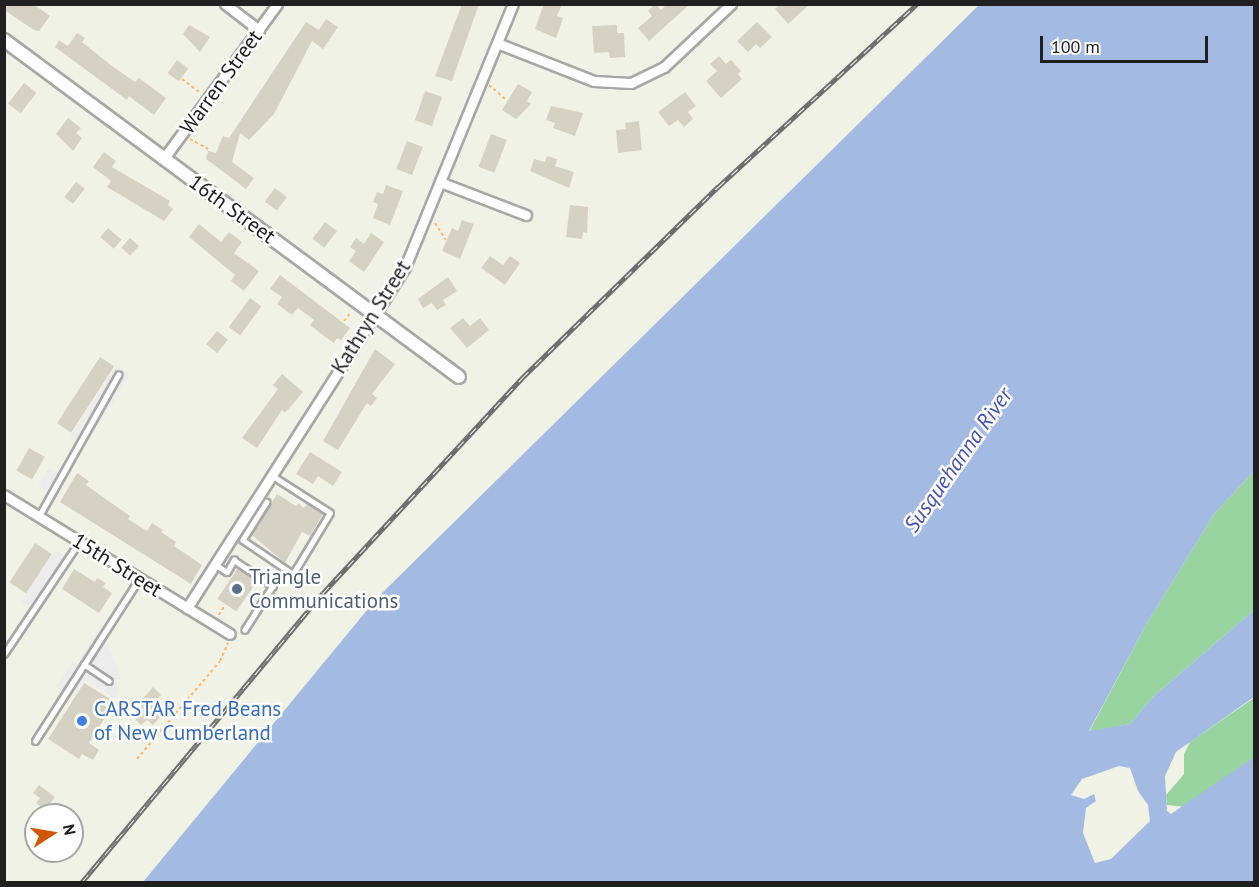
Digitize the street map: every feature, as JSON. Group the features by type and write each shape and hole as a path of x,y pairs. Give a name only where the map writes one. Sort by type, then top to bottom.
{"street":[{"path":"225,4 259,30"},
{"name":"Warren Street","path":"164,158 277,4"},
{"name":"Kathryn Street","path":"187,608 405,267 513,4"},
{"path":"497,43 594,81 631,83 664,67 732,4"},
{"name":"16th Street","path":"4,40 459,377"},
{"path":"440,182 526,215"},
{"name":"15th Street","path":"4,495 230,634"}],"lane":[{"path":"39,516 118,375"},
{"path":"267,502 243,540 293,574 330,513 270,475"},
{"path":"4,654 79,542"},
{"path":"214,563 226,572 234,560 273,586 245,630"},
{"path":"35,741 139,579"},
{"path":"84,664 109,681"}],"path":[{"path":"483,78 505,99"},
{"path":"183,79 209,99"},
{"path":"183,134 208,149"},
{"path":"425,218 438,225 446,240"},
{"path":"137,759 220,661 230,634"}],"green space":[{"path":"1254,471 1254,610 1153,697 1130,724 1089,732 1147,623 1214,514"},
{"path":"1254,698 1254,757 1185,807 1167,805 1166,795 1184,774 1184,754 1190,742"}],"shaded area":[{"path":"116,366 130,375 85,446 70,436"},
{"path":"49,468 59,474 48,492 38,486"},
{"path":"56,550 65,556 30,608 21,601"},
{"path":"102,626 121,678 115,680 119,691 115,699 84,679 72,697 56,687 72,661 77,664"}],"water":[{"name":"Susquehanna River","path":"979,5 1254,5 1254,471 1214,514 1147,623 1089,731 1130,724 1153,697 1254,610 1254,697 1176,752 1165,776 1167,811 1171,814 1254,757 1254,882 143,882 377,598","holes":["1119,766 1130,768 1138,791 1148,805 1150,821 1111,859 1095,863 1083,833 1086,808 1096,801 1094,794 1084,799 1071,795 1082,779"]}],"building":[{"path":"4,4 33,4 50,16 39,31 34,30 4,10"},
{"path":"462,4 479,4 452,81 435,76"},
{"path":"544,4 562,4 557,16 563,18 556,38 535,29"},
{"path":"655,4 661,10 667,4 690,4 649,41 638,28 652,16 648,11"},
{"path":"780,4 810,4 788,24 775,9"},
{"path":"326,19 338,27 323,49 312,41 274,114 249,140 240,133 232,162 254,178 246,189 206,159 208,151 216,153 223,136 229,138 306,22 319,30"},
{"path":"757,22 772,37 760,48 756,44 748,52 737,41"},
{"path":"189,25 210,37 200,52 183,34"},
{"path":"617,25 617,33 624,33 625,57 610,58 609,52 594,53 592,26"},
{"path":"77,33 85,38 82,42 112,66 135,82 139,78 166,98 154,115 129,96 127,100 55,47 59,40 68,46"},
{"path":"719,56 726,64 731,60 741,71 738,74 742,79 721,98 706,81 717,71 710,64"},
{"path":"177,60 188,68 179,81 168,73"},
{"path":"24,83 37,93 21,113 8,103"},
{"path":"518,84 532,92 527,101 531,104 516,119 502,110"},
{"path":"425,91 442,97 432,126 415,120"},
{"path":"685,92 696,106 688,112 693,119 684,127 678,120 669,126 658,112"},
{"path":"551,106 583,113 575,136 553,128 555,123 546,120"},
{"path":"68,118 81,128 76,133 82,138 73,151 56,134"},
{"path":"639,121 642,150 618,153 616,130 626,129 625,123"},
{"path":"491,134 507,140 494,173 478,167"},
{"path":"407,141 423,147 412,175 396,169"},
{"path":"104,152 116,161 112,167 170,201 168,205 173,209 164,221 107,187 111,181 93,167"},
{"path":"547,156 557,159 555,166 574,172 569,188 530,171 534,159 545,162"},
{"path":"76,182 85,189 73,204 64,197"},
{"path":"386,185 403,191 390,225 373,218 378,204 373,202 377,192 383,194"},
{"path":"275,188 287,197 277,211 265,202"},
{"path":"570,205 588,207 587,233 583,232 582,239 566,237"},
{"path":"462,220 474,224 460,259 442,251 452,228 458,231"},
{"path":"325,222 337,231 324,248 312,239"},
{"path":"199,224 221,242 229,232 242,242 234,253 259,271 244,291 231,281 235,275 189,237"},
{"path":"108,228 122,240 114,249 100,237"},
{"path":"371,233 384,242 364,272 349,261 356,251 350,247 356,238 364,244"},
{"path":"130,238 139,246 130,256 121,248"},
{"path":"490,256 503,265 510,256 520,263 505,285 481,268"},
{"path":"280,275 350,328 341,340 337,338 334,343 324,336 310,325 314,320 298,308 292,315 277,304 282,297 270,289"},
{"path":"448,277 457,291 443,300 446,305 437,310 432,303 423,308 418,299"},
{"path":"250,298 261,306 240,335 229,327"},
{"path":"463,318 470,326 480,318 489,330 467,348 450,328"},
{"path":"217,331 228,340 217,353 206,344"},
{"path":"375,349 395,364 372,394 377,398 371,406 367,403 338,450 323,441"},
{"path":"100,357 114,366 71,433 57,423"},
{"path":"282,374 303,392 285,413 282,410 257,448 242,438 278,389 273,385"},
{"path":"29,448 45,457 32,479 16,471"},
{"path":"310,452 342,472 333,486 318,476 313,484 296,474"},
{"path":"77,473 89,481 86,485 130,516 128,519 147,531 152,523 176,542 174,546 202,565 191,584 60,502"},
{"path":"277,494 296,506 299,503 303,508 308,504 323,514 310,536 302,532 285,563 252,535"},
{"path":"35,543 52,554 26,593 9,582"},
{"name":"Triangle Communications","path":"238,568 257,581 236,612 217,599"},
{"path":"74,569 95,582 97,578 106,583 103,587 112,593 99,613 62,589"},
{"name":"CARSTAR Fred Beans of New Cumberland","path":"84,683 115,702 89,743 99,750 93,760 82,754 79,759 48,739"},
{"path":"153,687 161,695 155,701 166,711 153,725 147,720 141,725 133,717 138,713 134,709"},
{"path":"39,785 55,797 50,803 36,803 40,798 33,793"}],"railway":[{"path":"82,882 323,593 522,378 718,187 917,4"}],"place":[{"name":"Triangle Communications","path":"237,589"},
{"name":"CARSTAR Fred Beans of New Cumberland","path":"82,721"}]}
